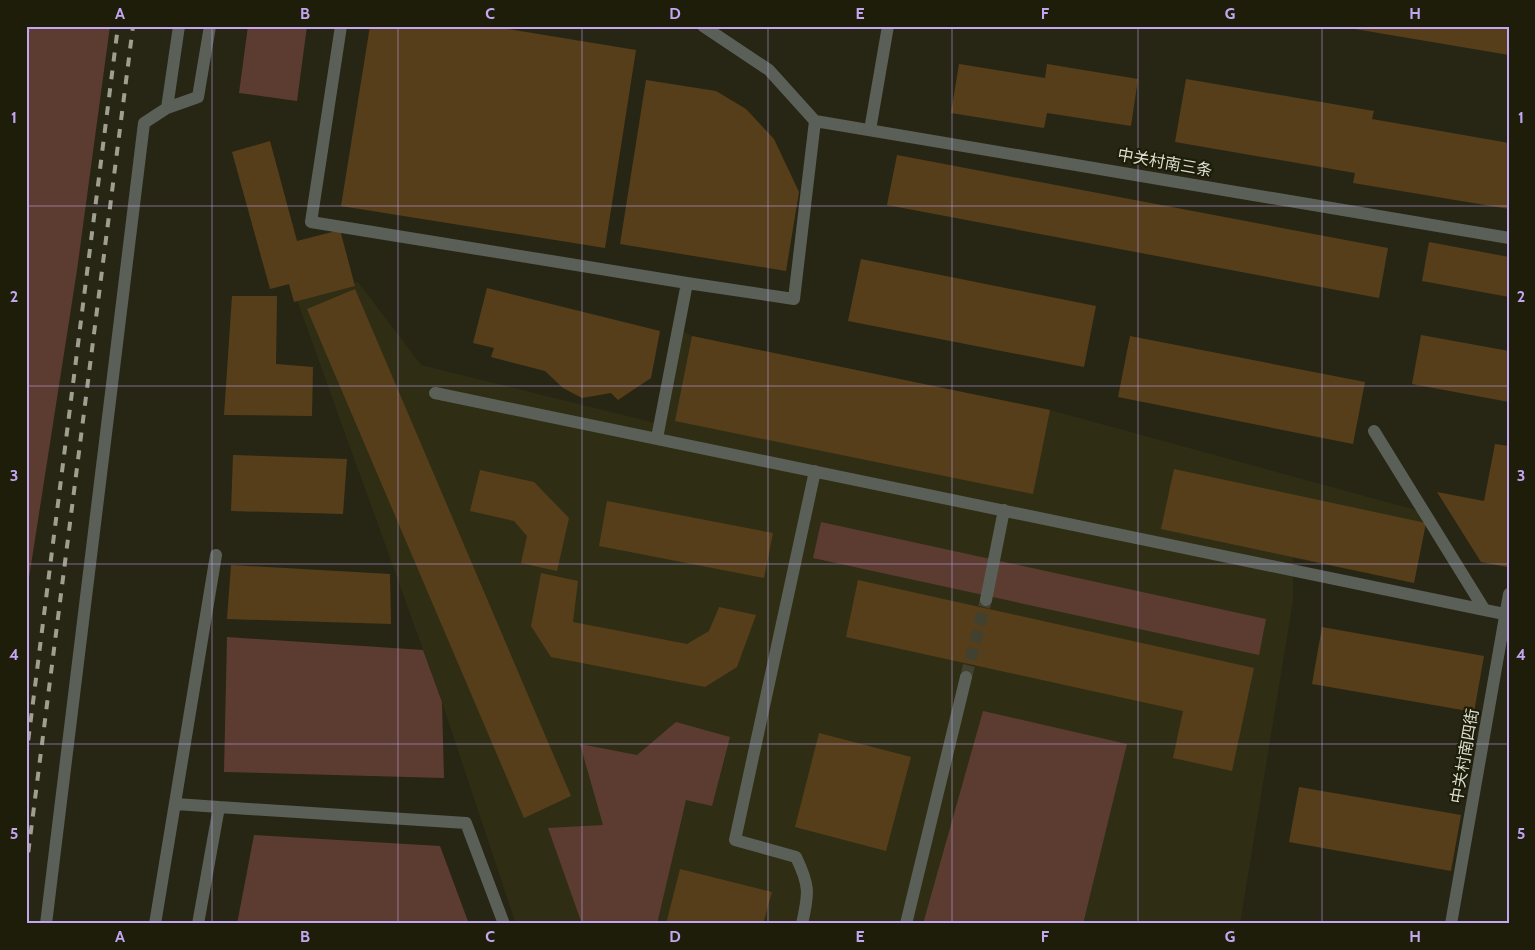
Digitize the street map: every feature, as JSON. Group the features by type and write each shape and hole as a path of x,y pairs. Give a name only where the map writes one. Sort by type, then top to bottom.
{"street":[{"path":"167,108 179,26"},
{"path":"46,924 144,123 167,108 198,97 210,26"},
{"path":"341,26 311,222 794,300 815,121 770,70 703,26"},
{"path":"870,130 888,26"},
{"name":"中关村南三条","path":"815,121 1509,238"},
{"path":"657,438 687,283"},
{"path":"435,393 1507,614"},
{"path":"1374,431 1484,610"},
{"path":"802,924 809,896 805,876 796,856 736,840 815,471"},
{"path":"986,600 1004,510"},
{"path":"155,924 216,555"},
{"name":"中关村南四街","path":"1451,924 1509,594"},
{"path":"906,924 966,677"},
{"path":"176,804 466,823 504,924"},
{"path":"198,924 219,807"}],"shaded area":[{"path":"26,26 110,26 77,270 26,597"},
{"path":"248,26 307,26 297,101 239,93"},
{"path":"358,282 421,365 659,424 683,331 692,336 1050,410 1423,512 1414,583 1293,558 1293,600 1240,924 516,924 442,702 297,300"},
{"path":"821,522 1266,619 1259,655 813,558"},
{"path":"227,637 423,650 442,702 444,778 224,772"},
{"path":"983,711 1127,744 1083,924 923,924"},
{"path":"676,722 730,737 712,806 686,800 657,924 582,924 548,828 603,825 580,744 637,755"},
{"path":"254,835 440,846 469,924 237,924"}],"building":[{"path":"370,26 489,26 636,50 605,248 341,206"},
{"path":"1350,26 1509,26 1509,55 1349,28"},
{"path":"959,64 1045,78 1047,64 1138,79 1131,126 1047,113 1044,128 951,113"},
{"path":"1186,79 1374,111 1372,119 1509,143 1509,209 1353,183 1355,173 1175,142"},
{"path":"646,80 716,91 746,109 774,139 799,192 786,271 620,244"},
{"path":"270,141 297,241 340,230 355,286 294,302 289,284 270,289 232,152"},
{"path":"897,155 1388,248 1379,298 887,205"},
{"path":"1429,242 1509,257 1509,297 1422,281"},
{"path":"861,259 1096,306 1084,367 848,321"},
{"path":"487,288 660,331 651,378 618,400 611,393 582,398 563,388 545,371 491,357 494,348 473,343"},
{"path":"355,289 571,796 524,818 307,309"},
{"path":"232,296 277,296 276,364 313,367 312,416 224,415"},
{"path":"1421,335 1509,351 1509,402 1412,384"},
{"path":"692,336 1050,410 1033,494 675,421"},
{"path":"1130,336 1365,382 1353,444 1118,397"},
{"path":"1495,444 1509,446 1507,567 1481,562 1437,492 1484,501"},
{"path":"233,455 347,459 343,514 231,511"},
{"path":"1174,469 1426,523 1414,583 1161,529"},
{"path":"480,470 534,482 569,518 557,571 521,563 527,536 514,521 470,511"},
{"path":"607,501 773,533 764,578 599,546"},
{"path":"231,565 390,574 391,624 227,619"},
{"path":"541,573 578,581 573,622 687,644 709,631 719,607 756,615 737,667 705,687 551,657 531,626"},
{"path":"858,580 1254,668 1232,771 1173,758 1183,711 846,637"},
{"path":"1322,627 1484,656 1474,712 1312,684"},
{"path":"819,733 911,757 886,851 795,827"},
{"path":"1299,787 1461,815 1451,871 1289,842"},
{"path":"680,869 772,892 763,924 666,924"}],"tunnel":[{"path":"966,677 986,600"}],"railway":[{"path":"26,39 28,26"},
{"path":"26,758 118,26"},
{"path":"26,870 133,26"}]}
